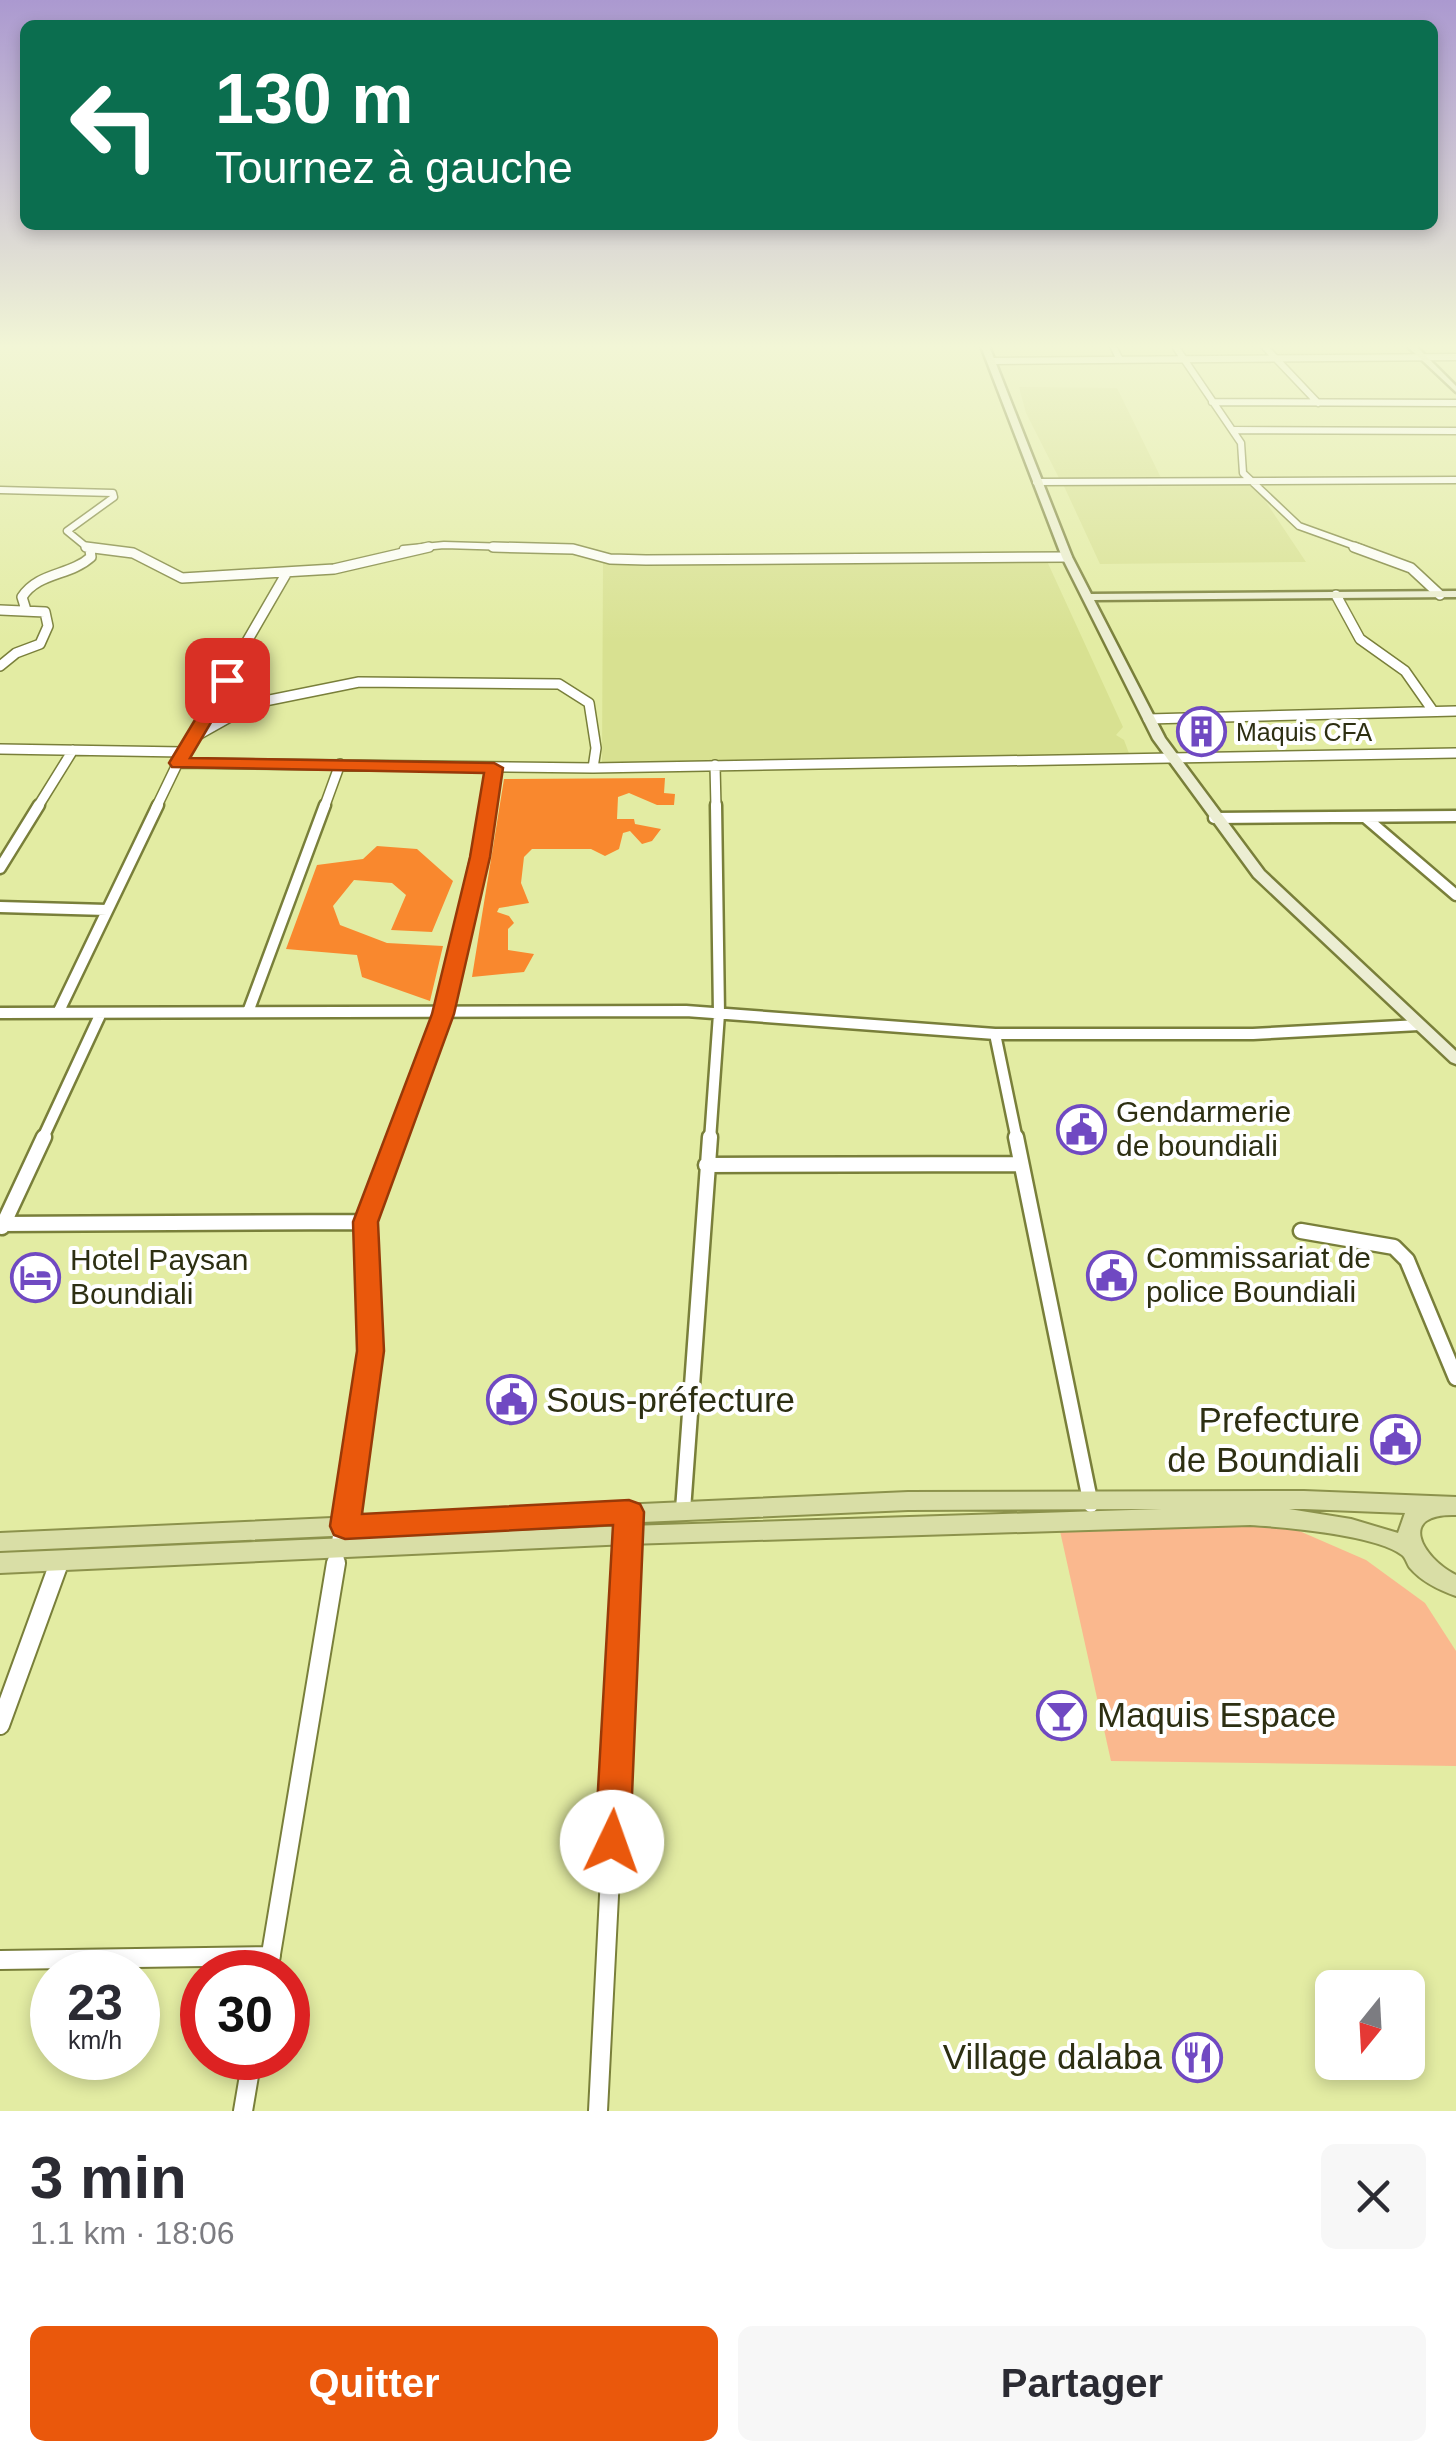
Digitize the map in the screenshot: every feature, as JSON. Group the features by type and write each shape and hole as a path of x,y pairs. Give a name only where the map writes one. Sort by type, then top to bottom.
{"main road":[{"path":"1022,445 1067,556 1148,719 1214,818 1259,874 1456,1060"},
{"path":"1087,597 1456,594"},
{"path":"629,1524 682,1510 1453,1505"},
{"path":"1410,1548 1411,1522 1419,1513 1453,1505"},
{"path":"0,1563 343,1538 1092,1509 1312,1518 1366,1528 1410,1548 1446,1582 1456,1603"},
{"path":"0,1542 343,1538"}],"street":[{"path":"1241,445 1243,472 1303,528 1388,554 1427,578 1440,594"},
{"path":"1036,482 1456,480"},
{"path":"0,490 113,493 114,497 94,514 67,530 90,550 133,553 182,578 334,569 403,549 444,545 573,549 610,559 646,560 1067,556"},
{"path":"26,610 22,597 27,586 37,579 75,572 90,556 90,550"},
{"path":"58,1013 183,752 286,574"},
{"path":"1336,595 1360,638 1398,664 1433,711"},
{"path":"0,610 44,612 46,632 40,644 1,662"},
{"path":"194,737 255,703 359,682 559,684 589,702 596,748 593,768"},
{"path":"1148,719 1456,711"},
{"path":"0,749 183,752"},
{"path":"0,868 73,750"},
{"path":"178,763 593,768 1456,753"},
{"path":"248,1012 340,764"},
{"path":"682,1510 719,1014 715,764"},
{"path":"272,1950 371,1351 365,1222 443,1014 480,857 494,768"},
{"path":"1214,818 1456,816"},
{"path":"1366,818 1456,895"},
{"path":"0,907 107,910"},
{"path":"101,1013 1,1227 365,1222"},
{"path":"0,1014 719,1014 995,1034 1253,1034 1419,1025"},
{"path":"995,1034 1092,1509"},
{"path":"706,1165 1020,1164"},
{"path":"1302,1231 1394,1247 1407,1260 1456,1378"},
{"path":"598,2111 629,1524"},
{"path":"0,1725 60,1560"},
{"path":"0,1960 180,1963"},
{"path":"243,2111 248,2080"}],"shaded area":[{"path":"1042,445 1145,445 1162,480 1060,480"},
{"path":"1063,484 1254,484 1306,562 1100,564"},
{"path":"1046,559 1123,727 1116,735 1124,740 1130,756 602,763 603,563"},
{"path":"665,778 664,793 675,794 674,805 657,805 629,793 618,797 617,819 634,819 635,824 661,829 652,841 642,844 630,831 623,833 619,849 605,856 591,849 532,849 524,857 521,883 529,903 499,908 497,912 509,916 514,923 508,929 508,950 534,954 524,972 472,977 504,779"},
{"path":"377,846 417,849 453,881 432,932 391,930 406,895 392,883 354,880 333,906 340,925 387,943 443,946 430,1001 362,977 357,955 286,949 317,865 363,859"},
{"path":"1232,1519 1297,1530 1366,1560 1425,1603 1456,1651 1456,1766 1111,1761 1058,1522"}],"place":[{"name":"Maquis CFA","path":"1201,732"},
{"name":"Gendarmerie de boundiali","path":"1081,1129"},
{"name":"Commissariat de police Boundiali","path":"1111,1275"},
{"name":"Hotel Paysan Boundiali","path":"35,1277"},
{"name":"Sous-préfecture","path":"511,1400"},
{"name":"Prefecture de Boundiali","path":"1395,1440"},
{"name":"Maquis Espace","path":"1062,1715"},
{"name":"Village dalaba","path":"1197,2057"}],"route":[{"path":"227,680 178,763 494,768 480,857 443,1014 365,1222 371,1351 345,1526 629,1512 612,1842"}]}
